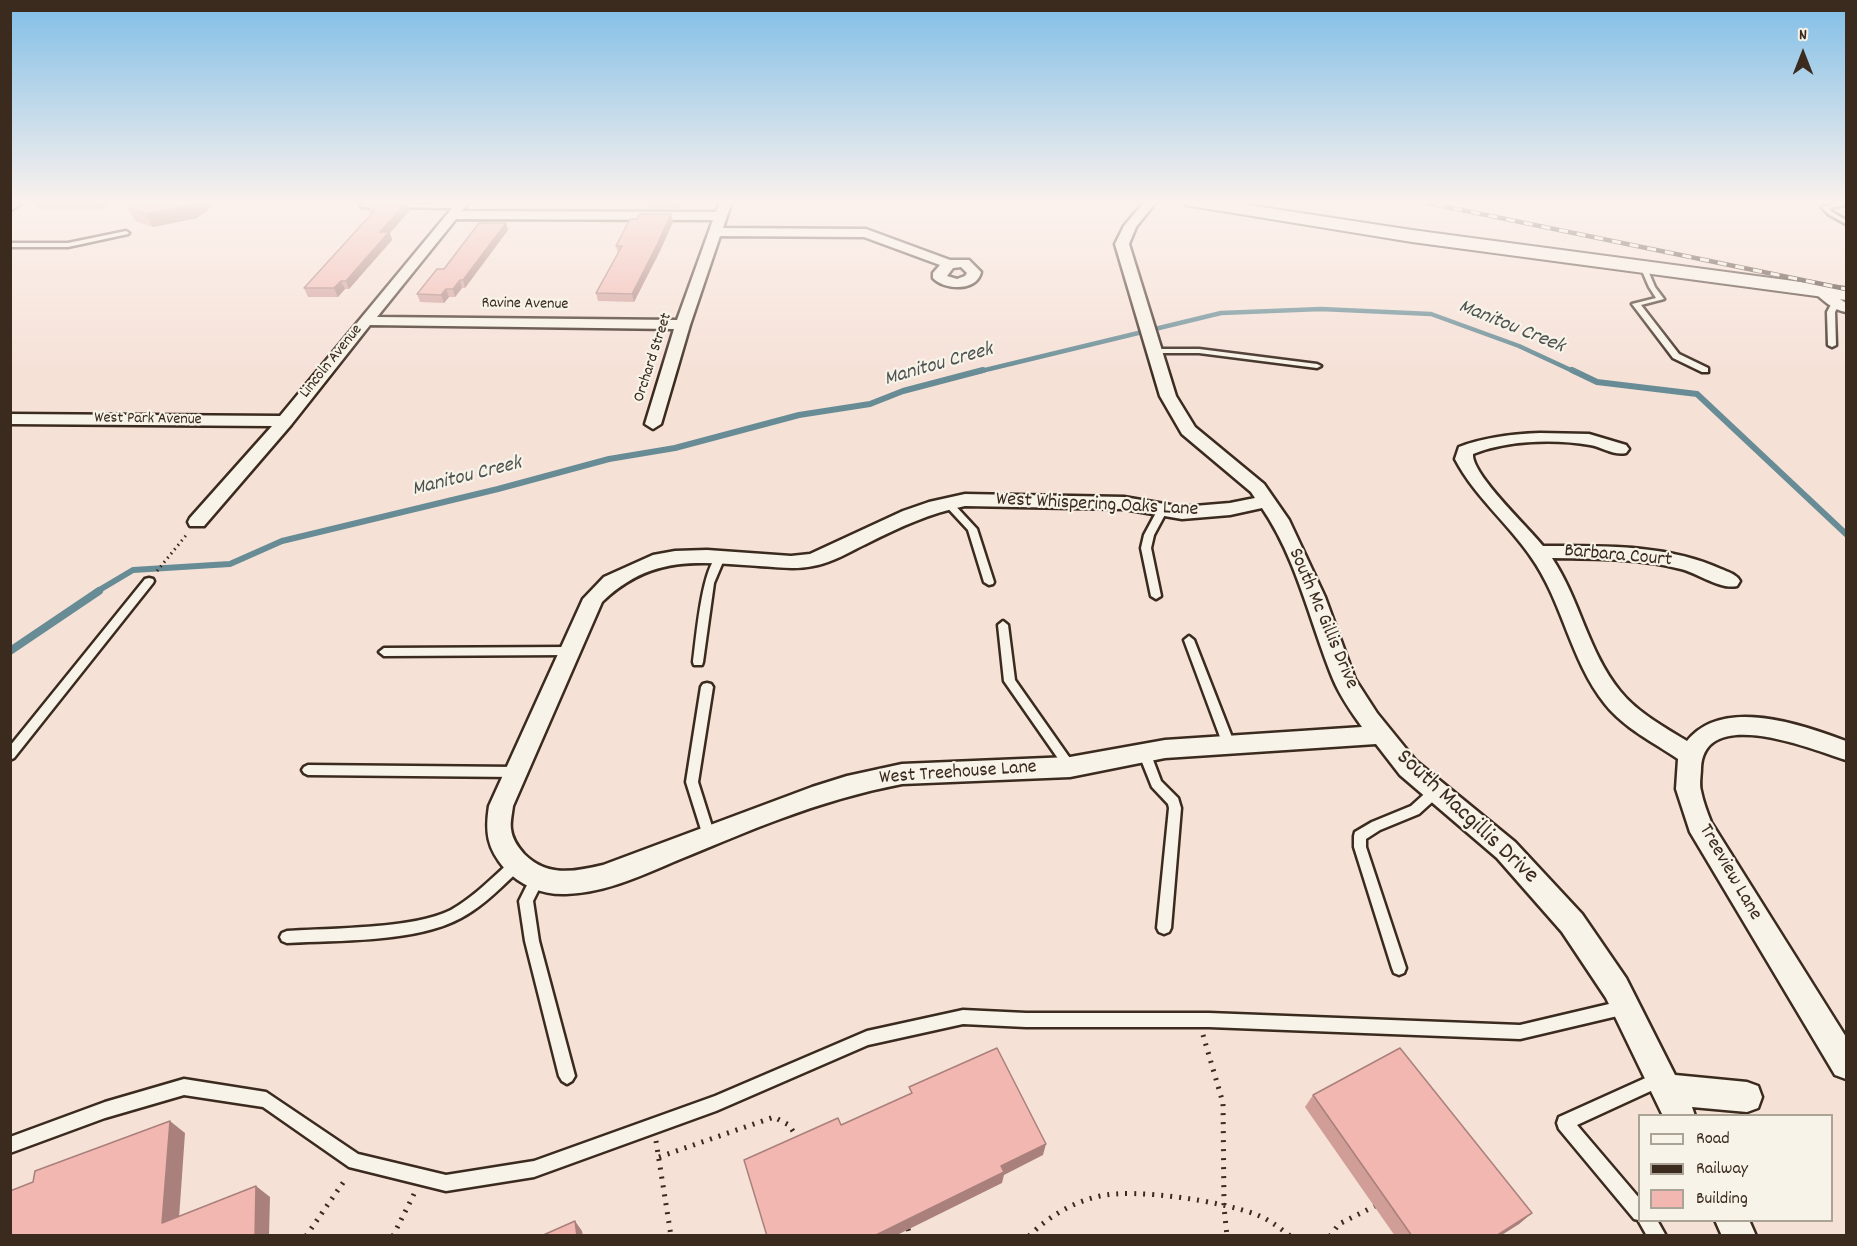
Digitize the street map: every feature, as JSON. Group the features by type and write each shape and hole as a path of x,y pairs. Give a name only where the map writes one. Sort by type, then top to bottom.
{"main road":[{"path":"1590,259 1820,290 1843,302"}],"street":[{"name":"Lincoln Avenue","path":"197,522 285,421 416,259"},
{"name":"Orchard Street","path":"652,423 706,259"},
{"path":"936,259 949,264"},
{"name":"South Mc Gillis Drive","path":"1126,259 1167,396 1188,430 1258,489 1280,520 1314,597 1345,681 1382,735"},
{"name":"Ravine Avenue","path":"366,321 683,325"},
{"name":"West Park Avenue","path":"10,419 285,421"},
{"path":"1620,449 1585,439 1510,441 1473,447 1465,451 1464,459 1481,484 1538,552 1555,580 1599,678 1614,699 1634,717 1690,755 1708,734 1745,725 1799,733 1846,751"},
{"name":"West Whispering Oaks Lane","path":"517,769 593,599 611,582 628,573 675,557 720,557 790,562 813,560 910,515 965,500 1124,503 1182,513 1202,512 1266,501"},
{"name":"Barbara Court","path":"1538,552 1601,553 1667,558 1709,570 1730,581"},
{"name":"West Treehouse Lane","path":"528,870 548,882 580,882 627,868 819,794 875,778 902,774 1070,766 1165,749 1382,735"},
{"name":"South Macgillis Drive","path":"1382,735 1408,768 1506,850 1572,923 1616,988 1669,1094"},
{"name":"Treeview Lane","path":"1690,755 1688,789 1699,825 1846,1064"},
{"path":"517,769 501,806 498,831 504,847 528,870"},
{"path":"1669,1094 1747,1097"},
{"path":"1732,1222 1739,1236"}],"lane":[{"path":"1643,266 1660,299 1636,304 1676,356 1705,370"},
{"path":"1832,345 1831,312 1843,302"},
{"path":"1152,345 1317,366"},
{"path":"948,503 972,529 989,582"},
{"path":"1156,596 1146,548 1149,535 1162,509"},
{"path":"698,662 709,583 720,557"},
{"path":"10,755 149,581"},
{"path":"1003,625 1010,681 1070,766"},
{"path":"1189,640 1229,745"},
{"path":"384,652 573,643"},
{"path":"707,687 694,756 692,782 709,836"},
{"path":"1144,753 1156,784 1174,802 1175,808 1164,928"},
{"path":"308,770 517,769"},
{"path":"1399,968 1360,847 1360,836 1376,826 1415,810 1436,791"},
{"path":"287,937 418,926 454,915 486,892 528,870"},
{"path":"528,870 526,902 532,941 567,1076"},
{"path":"10,1145 105,1110 184,1087 266,1100 357,1162 446,1183 534,1168 716,1103 867,1038 963,1017 1026,1020 1199,1020 1520,1032 1626,1007"},
{"path":"1638,1211 1565,1124 1669,1094"},
{"path":"1647,1222 1658,1236"}],"path":[{"path":"149,581 197,522"},
{"path":"1199,1020 1223,1103 1224,1207 1227,1236"},
{"path":"659,1157 774,1117 789,1122 795,1129 801,1147"},
{"path":"654,1126 670,1236"},
{"path":"306,1236 357,1162"},
{"path":"393,1236 423,1178"},
{"path":"1029,1236 1041,1222 1070,1207 1109,1194 1141,1196 1254,1213 1277,1225 1290,1236"},
{"path":"1330,1236 1339,1224 1375,1206"}],"building":[{"path":"330,259 365,259 346,281 341,281 334,288 304,288"},
{"path":"451,259 479,259 453,289 446,289 441,295 417,294 437,269 444,269"},
{"path":"615,259 650,259 632,294 596,293"},
{"path":"997,1048 1046,1144 1001,1166 1004,1172 874,1236 767,1236 744,1160 838,1118 841,1125 912,1093 909,1087"},
{"path":"1400,1048 1532,1213 1496,1236 1412,1236 1313,1095"},
{"path":"170,1121 162,1223 256,1186 255,1236 10,1236 10,1191 33,1182 35,1171"},
{"path":"575,1221 577,1236 541,1236"}],"waterway":[{"name":"Manitou Creek","path":"977,372 1221,313 1321,309 1431,314 1519,346 1575,372"},
{"name":"Manitou Creek","path":"96,592 133,570 230,564 282,541 498,489 609,459 675,448 799,415 870,404 903,391 983,370"},
{"name":"Manitou Creek","path":"1572,370 1597,382 1697,394 1846,534"},
{"name":"Manitou Creek","path":"10,651 99,591"}],"railway":[{"path":"1701,259 1846,289"}]}
